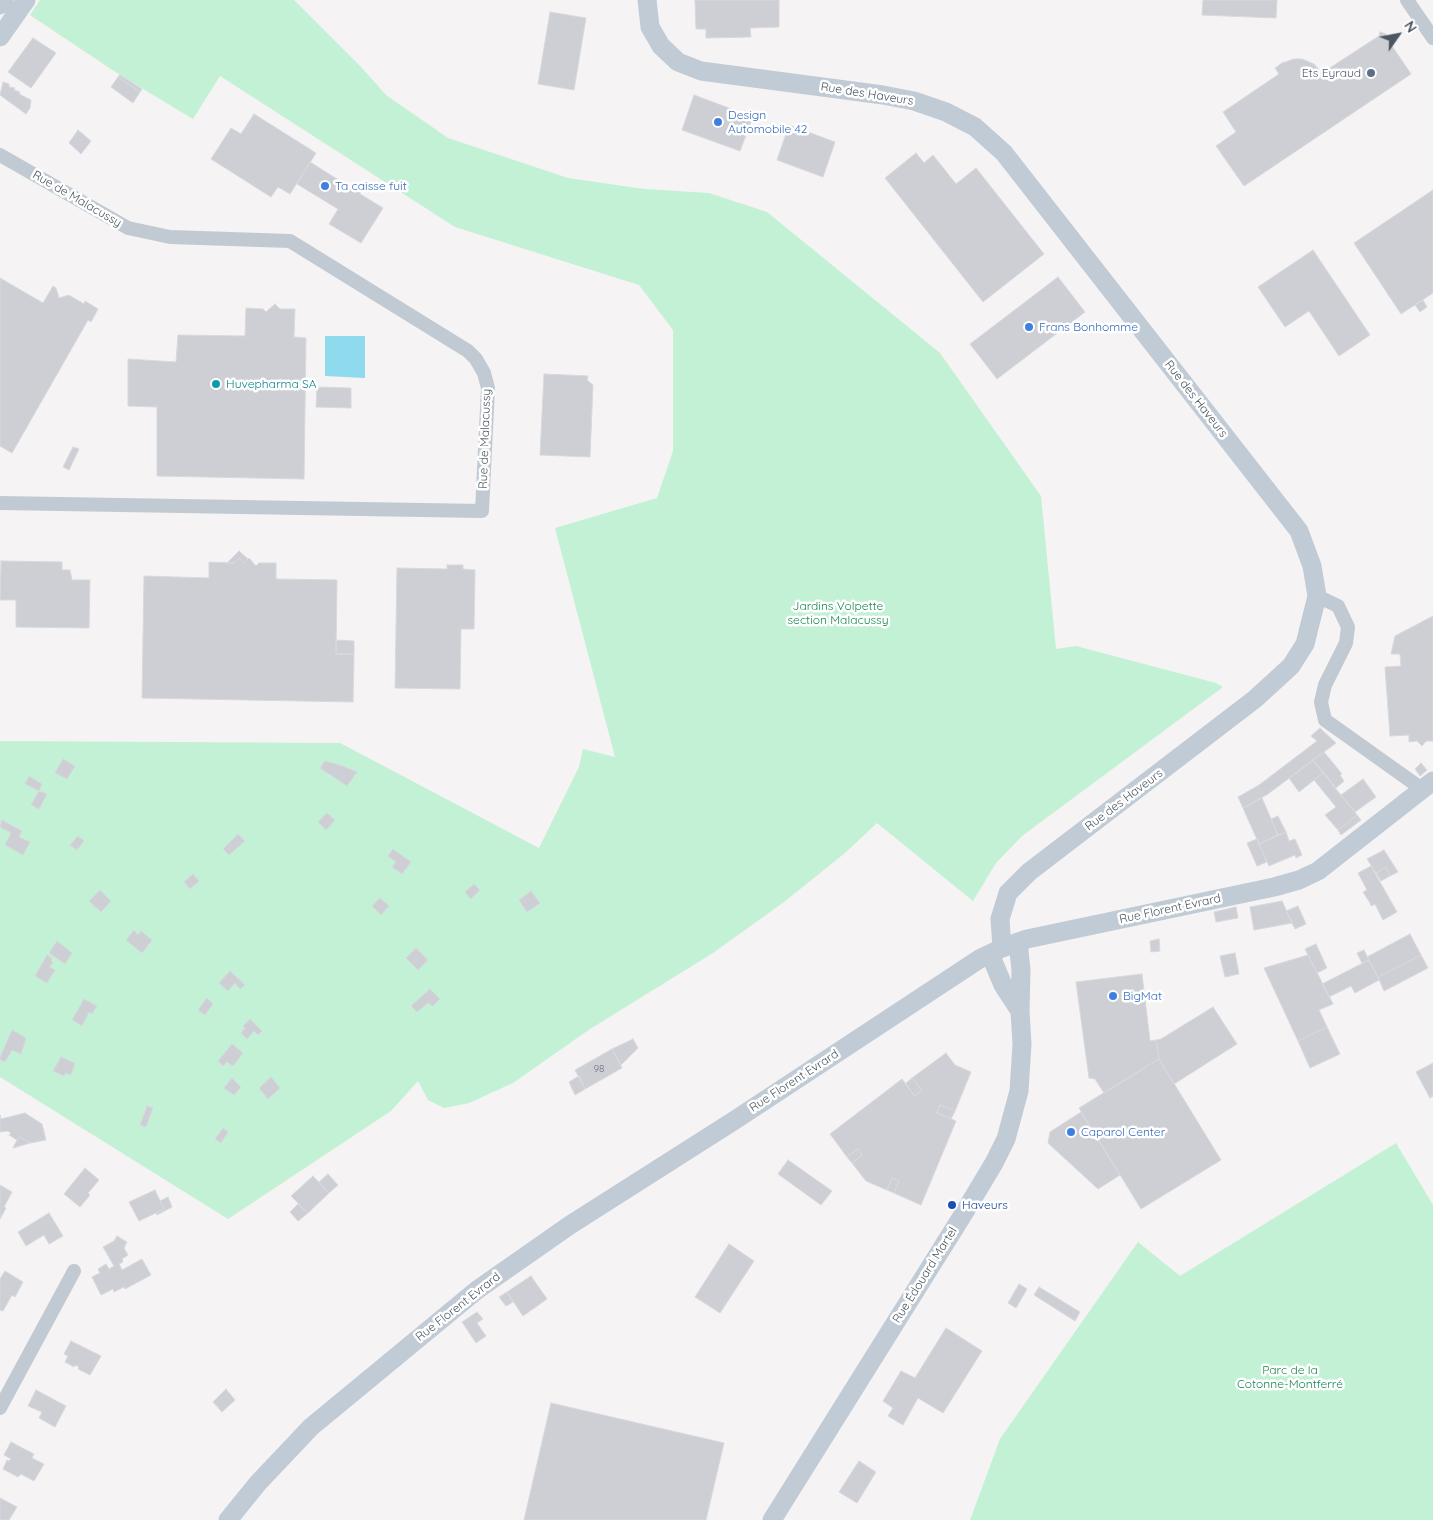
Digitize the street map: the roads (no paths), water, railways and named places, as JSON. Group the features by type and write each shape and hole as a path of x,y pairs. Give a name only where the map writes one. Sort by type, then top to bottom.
{"street":[{"path":"0,5 4,0"},
{"path":"0,37 26,0"},
{"name":"Rue des Haveurs","path":"647,0 650,27 661,46 678,62 701,71 883,95 914,101 946,112 975,127 1004,153 1299,531 1312,566 1317,596 1305,644 1291,666 1255,699 1030,872 1008,894 1000,919 1003,948"},
{"path":"1407,0 1433,38"},
{"name":"Rue de Malacussy","path":"0,155 128,228 170,237 290,241 468,351 476,359 484,373 488,388 482,511 0,503"},
{"path":"1317,596 1338,606 1348,627 1346,643 1325,686 1321,702 1325,720 1428,785"},
{"name":"Rue Florent Evrard","path":"228,1520 258,1483 311,1427 477,1290 570,1225 735,1120 972,964 1003,948 1036,937 1274,887 1299,880 1318,871 1428,785"},
{"name":"Rue Édouard Martel","path":"1003,948 1003,985 1020,1011"},
{"name":"Rue Édouard Martel","path":"772,1520 964,1214 1006,1139 1019,1091 1022,1044 1020,1011 1021,970 1003,948"},
{"path":"0,1408 74,1271"}],"water":[{"path":"325,336 365,336 365,378 325,376"}],"place":[{"name":"Ets Eyraud","path":"1371,73"},
{"name":"Design Automobile 42","path":"718,122"},
{"name":"Ta caisse fuit","path":"325,186"},
{"name":"Frans Bonhomme","path":"1029,327"},
{"name":"Huvepharma SA","path":"216,384"},
{"name":"BigMat","path":"1113,996"},
{"name":"Caparol Center","path":"1071,1132"},
{"name":"Haveurs","path":"952,1205"}],"park label":[{"name":"Jardins Volpette section Malacussy","path":"838,613"},
{"name":"Parc de la Cotonne-Montferré","path":"1290,1377"}]}
